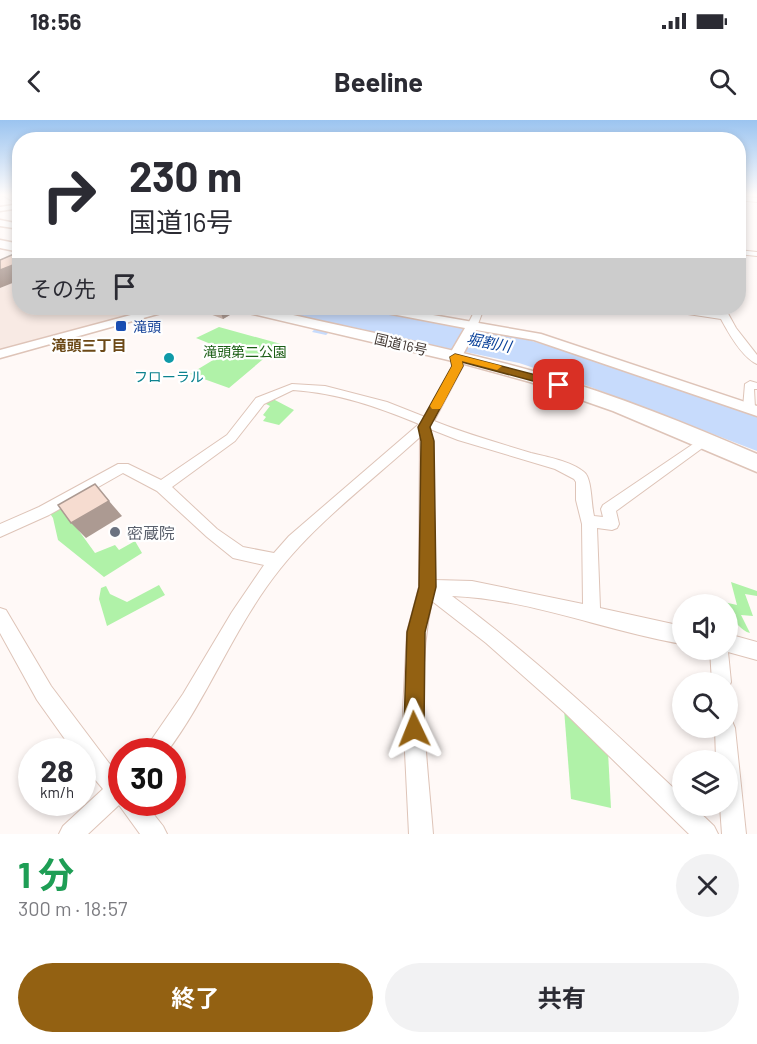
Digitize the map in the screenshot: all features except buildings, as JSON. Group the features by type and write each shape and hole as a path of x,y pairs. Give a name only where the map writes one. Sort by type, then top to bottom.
{"highway":[{"name":"国道16号","path":"274,315 457,354 579,391 757,463"}],"street":[{"path":"0,354 142,315"},
{"path":"413,315 536,337 753,410"},
{"path":"163,738 275,560 425,425 458,366 457,354 477,315"},
{"path":"725,315 747,351 757,361"},
{"path":"753,410 747,392 750,384 757,386"},
{"path":"162,487 231,438 260,402 292,387 325,388 383,405 413,415 425,425 576,472 583,481 582,500 588,520 592,614"},
{"path":"421,834 413,711 416,632 427,587 428,441 425,425"},
{"path":"588,520 612,524 608,509 706,441"},
{"path":"0,531 24,521 123,467 162,487 239,554 275,560"},
{"path":"427,587 472,589 672,633"},
{"path":"427,587 492,637 571,705 706,834"},
{"path":"0,616 44,693 108,778"},
{"path":"738,646 757,651"},
{"path":"71,834 108,805"},
{"path":"141,816 155,834"},
{"path":"732,816 734,834"}],"shaded area":[{"path":"12,283 12,315 130,316 0,351 0,288"}],"green space":[{"name":"滝頭第二公園","path":"219,327 281,344 229,388 190,374 228,351 196,338"},
{"path":"273,399 294,410 279,425 263,421 266,417 263,415 270,406 264,403"},
{"path":"61,506 95,553 115,545 119,550 135,541 142,553 104,577 58,540 53,518 49,512"},
{"path":"731,582 757,591 757,596 745,594 753,616 741,615 750,633 738,625 738,594 734,594"},
{"path":"159,585 165,595 107,626 99,599 101,588 106,586 110,594 127,602"},
{"path":"564,709 608,752 611,808 571,799"}],"water":[{"name":"堀割川","path":"297,315 396,315 522,338 616,366 757,417 757,451 580,383 519,363 336,325 326,335 312,332 322,321"}],"slow traffic":[{"path":"436,406 458,366 455,357 497,366"}],"place":[{"name":"滝頭","path":"121,326"},
{"name":"フローラル","path":"169,358"},
{"name":"密蔵院","path":"115,532"}],"district":[{"name":"滝頭三丁目","path":"89,345"}],"route":[{"path":"414,729 416,632 427,587 428,441 424,427 458,366 455,357 559,385"}]}
